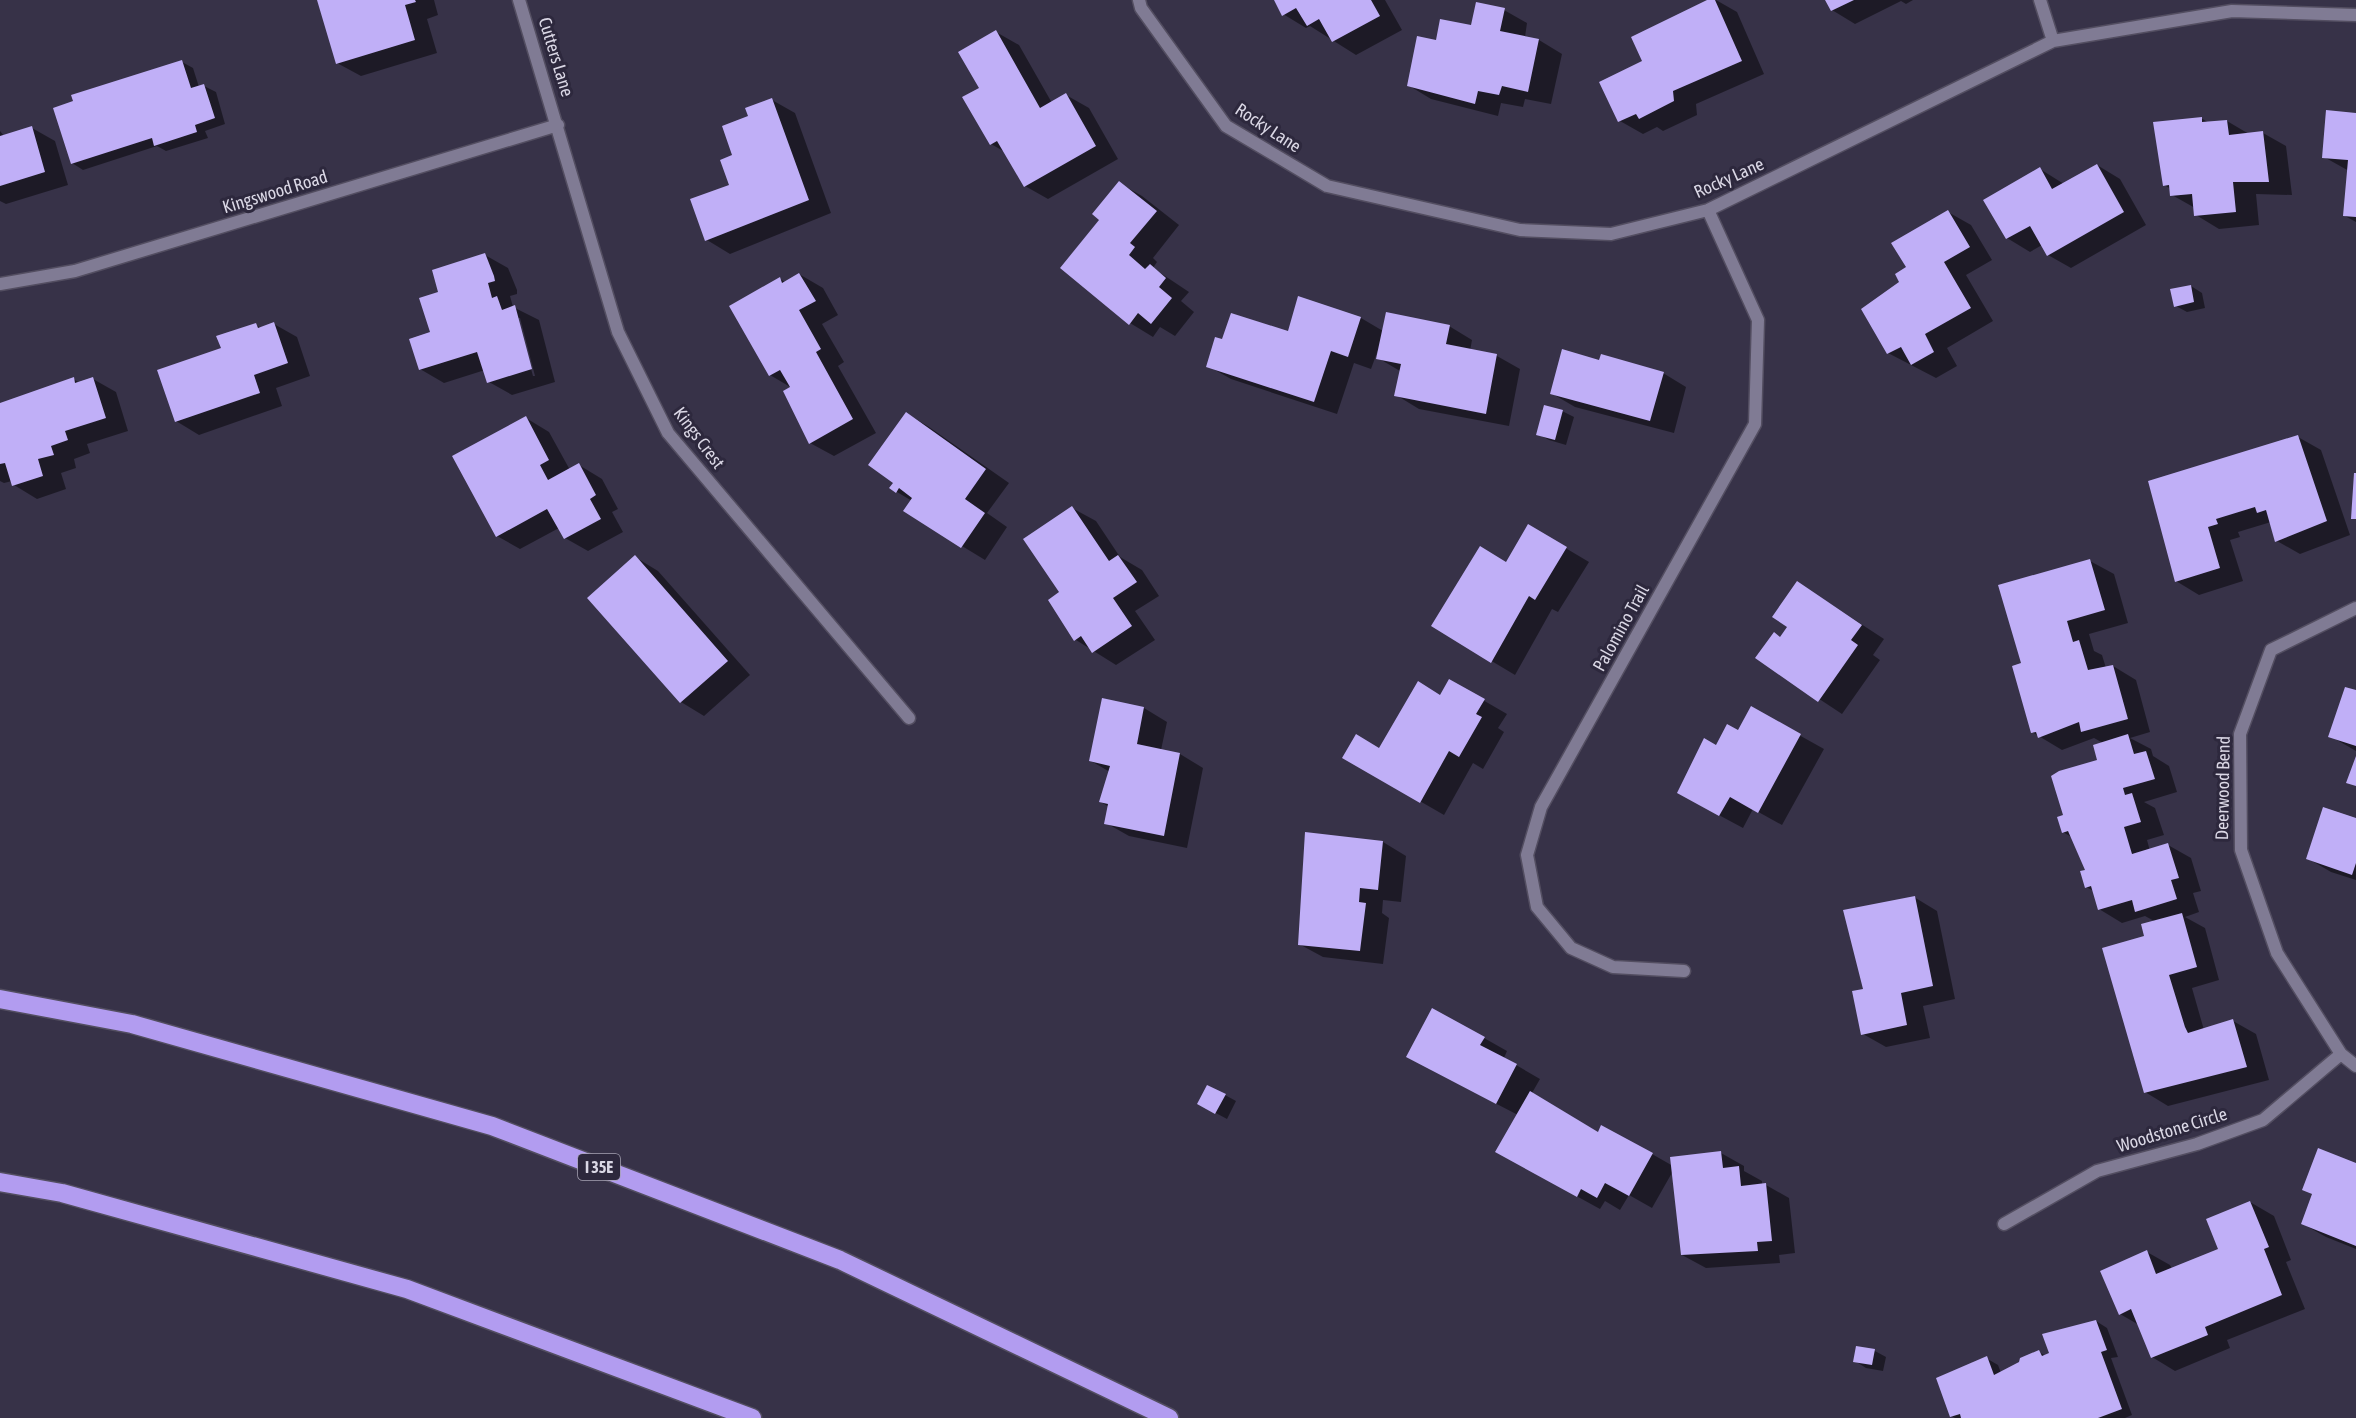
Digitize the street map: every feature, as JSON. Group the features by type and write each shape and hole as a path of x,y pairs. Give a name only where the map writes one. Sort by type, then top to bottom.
{"highway":[{"name":"I 35E","path":"0,999 132,1024 492,1126 840,1260 1169,1418"},
{"path":"0,1182 62,1193 408,1289 752,1418"}],"street":[{"name":"Cutters Lane","path":"519,0 558,125"},
{"name":"Rocky Lane","path":"1139,0 1142,8 1226,126 1327,186 1520,230 1611,234 1708,210 2053,41 2232,10 2356,15"},
{"path":"2040,0 2053,41"},
{"name":"Kingswood Road","path":"0,284 75,271 558,125"},
{"name":"Kings Crest","path":"558,125 618,332 668,433 909,718"},
{"name":"Palomino Trail","path":"1684,971 1613,967 1571,948 1537,907 1527,855 1541,807 1755,424 1758,320 1708,210"},
{"name":"Deerwood Bend","path":"2356,608 2271,650 2240,734 2241,850 2277,953 2341,1054 2356,1066"},
{"name":"Woodstone Circle","path":"2004,1224 2097,1171 2197,1144 2263,1120 2341,1054"}],"building":[{"path":"317,0 415,0 416,2 405,5 415,40 336,64"},
{"path":"1274,0 1371,0 1380,16 1332,42 1319,19 1307,26 1296,8 1282,16"},
{"path":"1707,0 1715,0 1742,61 1673,91 1674,101 1639,119 1636,114 1618,122 1599,82 1642,61 1631,37"},
{"path":"1825,0 1854,0 1831,11"},
{"path":"1476,2 1505,8 1500,31 1539,39 1528,92 1502,86 1499,95 1478,91 1475,104 1407,86 1417,36 1436,40 1440,19 1471,25"},
{"path":"996,30 1040,108 1066,93 1096,146 1024,187 997,141 990,145 962,97 979,88 958,52"},
{"path":"182,60 191,88 204,84 215,118 195,125 197,132 154,146 152,138 71,164 53,108 73,101 71,95"},
{"path":"772,98 809,200 705,241 690,199 729,185 720,160 732,155 722,126 748,116 745,108"},
{"path":"2326,110 2356,113 2356,217 2343,216 2348,160 2322,158"},
{"path":"2202,117 2202,122 2227,120 2229,135 2263,131 2269,182 2233,182 2236,212 2194,216 2192,194 2170,196 2169,185 2163,186 2153,122"},
{"path":"32,126 45,172 0,186 0,136"},
{"path":"2097,164 2124,212 2047,256 2030,226 2006,239 1983,200 2040,167 2052,189"},
{"path":"1119,181 1157,211 1130,243 1135,247 1129,255 1145,269 1150,264 1166,278 1159,287 1172,298 1151,324 1138,313 1129,325 1060,268 1099,220 1092,214"},
{"path":"1948,210 1970,247 1944,262 1971,308 1925,334 1934,352 1911,365 1901,347 1887,354 1861,309 1899,282 1895,274 1906,267 1891,243"},
{"path":"485,253 495,281 488,283 492,298 497,296 502,310 515,305 532,369 487,383 477,352 419,370 409,339 430,332 419,298 438,292 432,270"},
{"path":"799,273 816,301 799,310 821,349 816,352 853,419 809,444 783,391 790,387 780,370 769,376 729,306 780,277 782,283"},
{"path":"2191,285 2194,302 2174,307 2170,289"},
{"path":"1298,296 1361,317 1348,357 1331,351 1314,402 1206,367 1215,337 1222,339 1231,313 1288,331"},
{"path":"1386,312 1450,325 1446,344 1497,354 1486,414 1394,396 1401,364 1376,359"},
{"path":"274,322 288,363 254,375 260,393 175,422 157,370 221,348 216,336 256,323 258,328"},
{"path":"1562,349 1599,360 1601,354 1664,372 1650,421 1550,394"},
{"path":"74,377 75,383 93,377 106,418 65,431 68,440 51,446 54,455 38,459 43,476 12,486 5,463 0,464 0,403"},
{"path":"1544,405 1563,410 1555,440 1536,435"},
{"path":"906,412 986,469 965,499 985,513 961,548 903,511 912,498 899,488 896,493 889,488 893,483 868,465"},
{"path":"526,416 549,460 540,465 548,480 579,463 596,495 590,499 601,519 564,539 547,509 496,537 452,456"},
{"path":"2298,435 2327,521 2275,542 2266,510 2257,513 2255,507 2216,519 2218,524 2208,527 2220,568 2175,582 2148,481"},
{"path":"2354,473 2356,473 2356,519 2351,519"},
{"path":"1072,506 1109,561 1118,555 1137,582 1113,598 1132,626 1092,653 1081,636 1074,641 1048,600 1059,592 1023,539"},
{"path":"1528,524 1567,547 1535,600 1529,596 1491,663 1431,626 1480,546 1506,562"},
{"path":"635,555 728,661 680,703 587,598"},
{"path":"2090,559 2105,610 2067,621 2073,642 2079,640 2088,670 2113,665 2128,719 2081,732 2079,722 2038,738 2036,732 2031,733 2012,666 2021,663 1998,585"},
{"path":"1797,581 1862,625 1851,640 1858,645 1818,702 1755,658 1774,632 1780,637 1787,627 1772,617"},
{"path":"1449,679 1485,699 1476,714 1482,717 1459,757 1449,751 1420,803 1342,758 1356,734 1379,748 1418,681 1440,695"},
{"path":"2345,687 2356,690 2356,746 2328,737"},
{"path":"1102,698 1144,707 1137,744 1180,753 1164,836 1104,824 1108,804 1099,802 1110,766 1089,761"},
{"path":"1751,706 1801,734 1758,813 1730,797 1719,816 1677,793 1704,738 1716,745 1727,724 1738,730"},
{"path":"2128,734 2134,754 2146,751 2155,779 2123,788 2125,795 2132,793 2141,822 2124,827 2132,854 2168,843 2179,878 2171,880 2177,899 2135,912 2132,900 2098,910 2091,886 2085,888 2080,871 2085,870 2068,831 2062,833 2057,817 2063,815 2051,776 2059,771 2097,760 2093,745"},
{"path":"2356,756 2356,786 2346,783"},
{"path":"2323,807 2356,818 2356,863 2352,875 2306,859"},
{"path":"1305,832 1383,841 1378,890 1360,888 1359,902 1366,903 1360,951 1298,945"},
{"path":"1915,896 1933,986 1901,993 1907,1025 1861,1035 1852,991 1863,989 1843,910"},
{"path":"2182,913 2197,967 2169,975 2185,1027 2188,1033 2233,1019 2247,1067 2144,1093 2102,948 2144,936 2141,924"},
{"path":"1432,1008 1485,1037 1480,1045 1517,1064 1496,1104 1406,1057"},
{"path":"1207,1085 1226,1094 1215,1114 1197,1104"},
{"path":"1530,1091 1598,1132 1601,1125 1653,1153 1629,1196 1605,1183 1597,1198 1581,1189 1577,1197 1495,1152"},
{"path":"2318,1148 2356,1163 2356,1246 2301,1224 2312,1194 2302,1190"},
{"path":"1721,1151 1723,1168 1739,1166 1741,1186 1766,1183 1772,1241 1757,1242 1758,1251 1681,1255 1670,1157"},
{"path":"2250,1201 2269,1247 2264,1249 2282,1295 2205,1327 2208,1335 2151,1358 2131,1309 2119,1315 2100,1271 2147,1250 2156,1274 2218,1249 2206,1219"},
{"path":"2096,1320 2107,1350 2101,1352 2122,1409 2098,1418 1961,1418 1960,1414 1950,1417 1936,1378 1987,1356 1994,1375 2019,1362 2020,1358 2039,1350 2042,1356 2049,1353 2042,1334"},
{"path":"1856,1346 1875,1349 1872,1365 1853,1362"}]}
